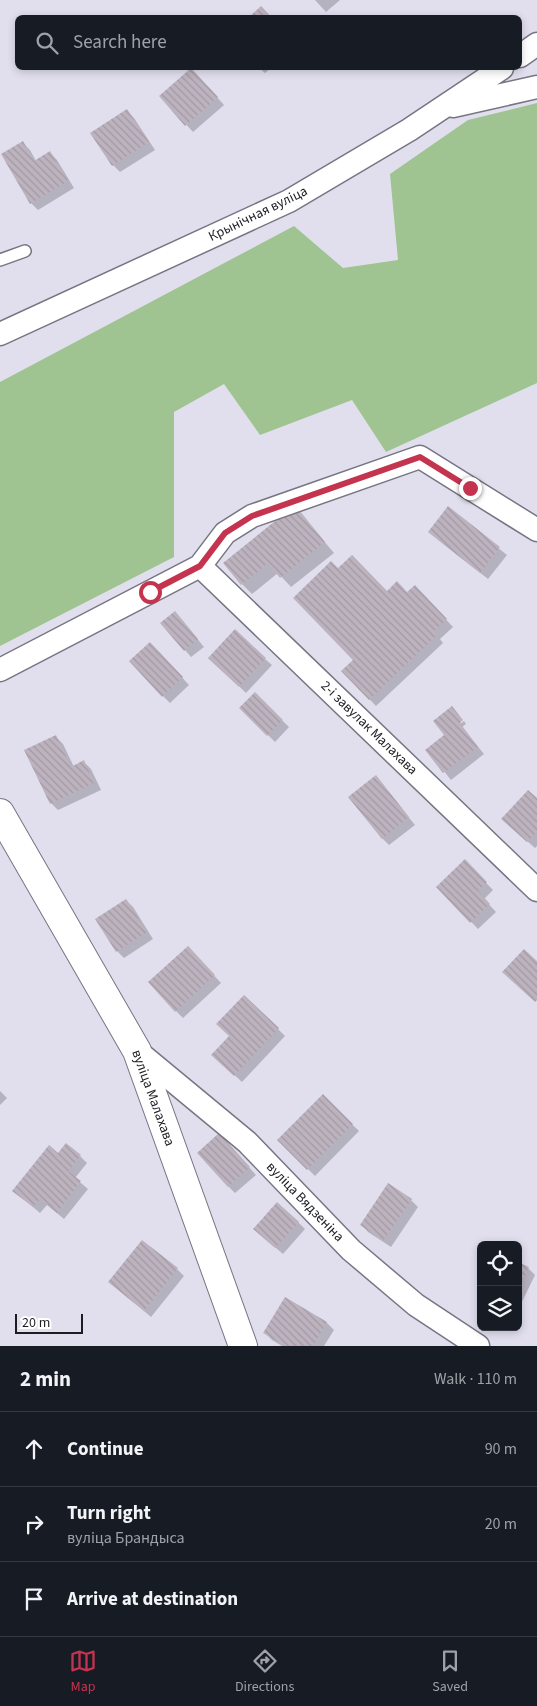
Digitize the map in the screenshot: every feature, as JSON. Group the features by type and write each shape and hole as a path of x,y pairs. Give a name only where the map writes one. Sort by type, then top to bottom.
{"street":[{"path":"522,55 537,44"},
{"name":"Крынічная вуліца","path":"0,334 289,201 409,130 499,70"},
{"path":"440,109 537,87"},
{"path":"0,670 200,566 225,533 252,516 420,457 537,530"},
{"name":"2-і завулак Малахава","path":"200,566 537,890"},
{"name":"вуліца Малахава","path":"0,813 137,1051 243,1346"},
{"name":"вуліца Вядзеніна","path":"137,1051 247,1142 358,1256 416,1305 478,1346"}],"lane":[{"path":"0,260 25,251"}],"green space":[{"path":"537,103 537,383 386,452 352,400 260,435 224,384 174,412 174,557 0,646 0,382 294,226 343,268 398,260 390,174 468,120"}],"building":[{"path":"261,6 269,15 251,15"},
{"path":"189,70 193,70 218,97 185,126 159,96"},
{"path":"127,109 149,142 112,166 90,133"},
{"path":"23,141 34,161 50,151 68,181 30,204 1,154"},
{"path":"295,505 325,542 280,578 268,563 241,585 223,563"},
{"path":"448,506 500,547 480,573 428,532"},
{"path":"352,555 387,591 397,581 407,592 415,585 447,619 434,631 437,635 369,700 341,671 353,660 293,598 331,561 338,568"},
{"path":"175,611 198,639 184,651 160,623"},
{"path":"235,629 266,658 239,687 208,658"},
{"path":"150,642 183,677 162,697 129,661"},
{"path":"255,692 283,720 267,736 239,708"},
{"path":"452,706 463,720 460,723 478,747 443,773 425,750 444,735 433,721"},
{"path":"56,735 71,767 84,760 94,783 50,804 24,750"},
{"path":"376,775 409,817 382,839 348,797"},
{"path":"528,790 537,798 537,832 527,842 501,819"},
{"path":"465,859 487,882 478,891 490,904 470,923 436,887"},
{"path":"126,899 147,932 116,952 95,919"},
{"path":"188,946 215,975 175,1012 148,982"},
{"path":"524,949 537,961 537,1000 535,1002 502,972"},
{"path":"244,995 279,1028 234,1076 211,1055 229,1036 216,1024"},
{"path":"323,1094 353,1124 307,1170 277,1140"},
{"path":"219,1133 250,1167 228,1187 197,1153"},
{"path":"66,1143 81,1155 68,1171 81,1181 57,1213 40,1199 33,1207 12,1191 49,1145 58,1153"},
{"path":"388,1183 412,1199 383,1241 360,1225"},
{"path":"277,1202 299,1222 275,1248 253,1229"},
{"path":"142,1240 178,1268 144,1311 108,1282"},
{"path":"522,1264 529,1267 522,1281"},
{"path":"285,1297 327,1322 313,1346 285,1346 263,1333"}],"route":[{"path":"150,592 200,566 225,533 252,516 420,457 470,488"}]}
